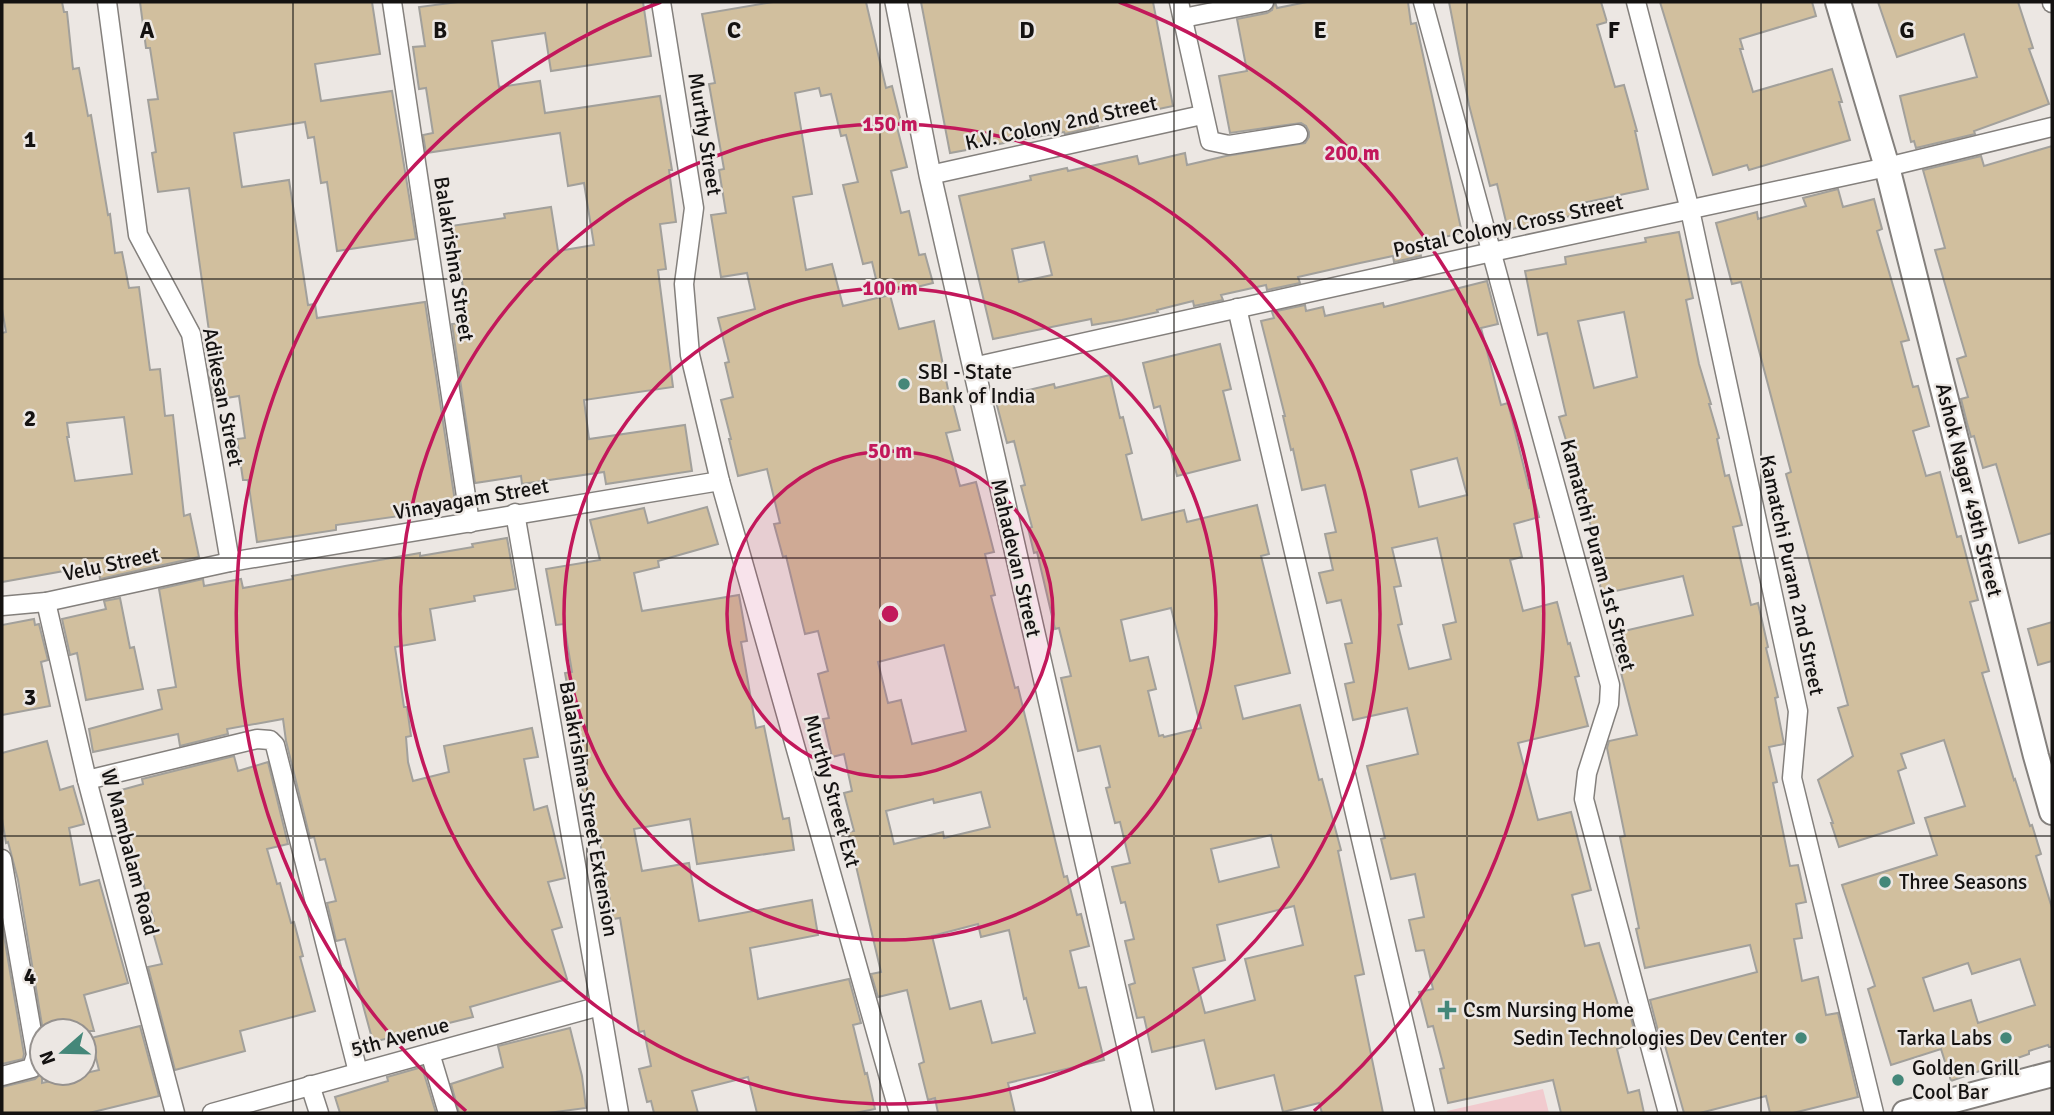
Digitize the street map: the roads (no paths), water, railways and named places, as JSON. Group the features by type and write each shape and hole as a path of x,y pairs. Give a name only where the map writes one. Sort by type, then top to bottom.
{"main road":[{"name":"Ashok Nagar 49th Street","path":"1838,2 1887,167 2044,754 2052,812"},
{"path":"1905,1113 2052,1074"}],"street":[{"name":"Adikesan Street","path":"107,2 138,235 191,334 230,562"},
{"name":"Balakrishna Street","path":"392,2 470,523"},
{"name":"Murthy Street","path":"661,2 694,208 684,284 690,355 720,481"},
{"name":"Mahadevan Street","path":"896,2 930,175 1143,1113"},
{"path":"1264,2 1181,10 1202,115 1210,141 1228,145 1298,134"},
{"name":"Kamatchi Puram 1st Street","path":"1423,2 1610,685 1609,704 1587,773 1584,799 1668,1113"},
{"name":"Kamatchi Puram 2nd Street","path":"1636,2 1690,210 1798,711 1793,778 1874,1113"},
{"name":"K.V. Colony 2nd Street","path":"930,175 1202,115"},
{"name":"Postal Colony Cross Street","path":"973,367 1887,167 2052,127"},
{"path":"1237,308 1425,1113"},
{"name":"Vinayagam Street","path":"230,562 720,481"},
{"name":"Murthy Street Ext","path":"720,481 899,1113"},
{"name":"Balakrishna Street Extension","path":"515,513 619,1113"},
{"name":"Velu Street","path":"2,606 46,602 230,562"},
{"name":"W Mambalam Road","path":"46,602 88,780 174,1113"},
{"path":"88,780 257,739 270,740 275,745 358,1072"},
{"path":"2,859 35,1044 35,1063 32,1068 2,1076"},
{"name":"5th Avenue","path":"212,1113 600,1006"},
{"path":"430,1053 448,1113"},
{"path":"310,1085 318,1113"}],"place":[{"name":"SBI - State Bank of India","path":"904,384"},
{"name":"Three Seasons","path":"1885,882"},
{"name":"Csm Nursing Home","path":"1447,1010"},
{"name":"Sedin Technologies Dev Center","path":"1801,1038"},
{"name":"Tarka Labs","path":"2006,1038"},
{"name":"Golden Grill Cool Bar","path":"1898,1080"}]}
